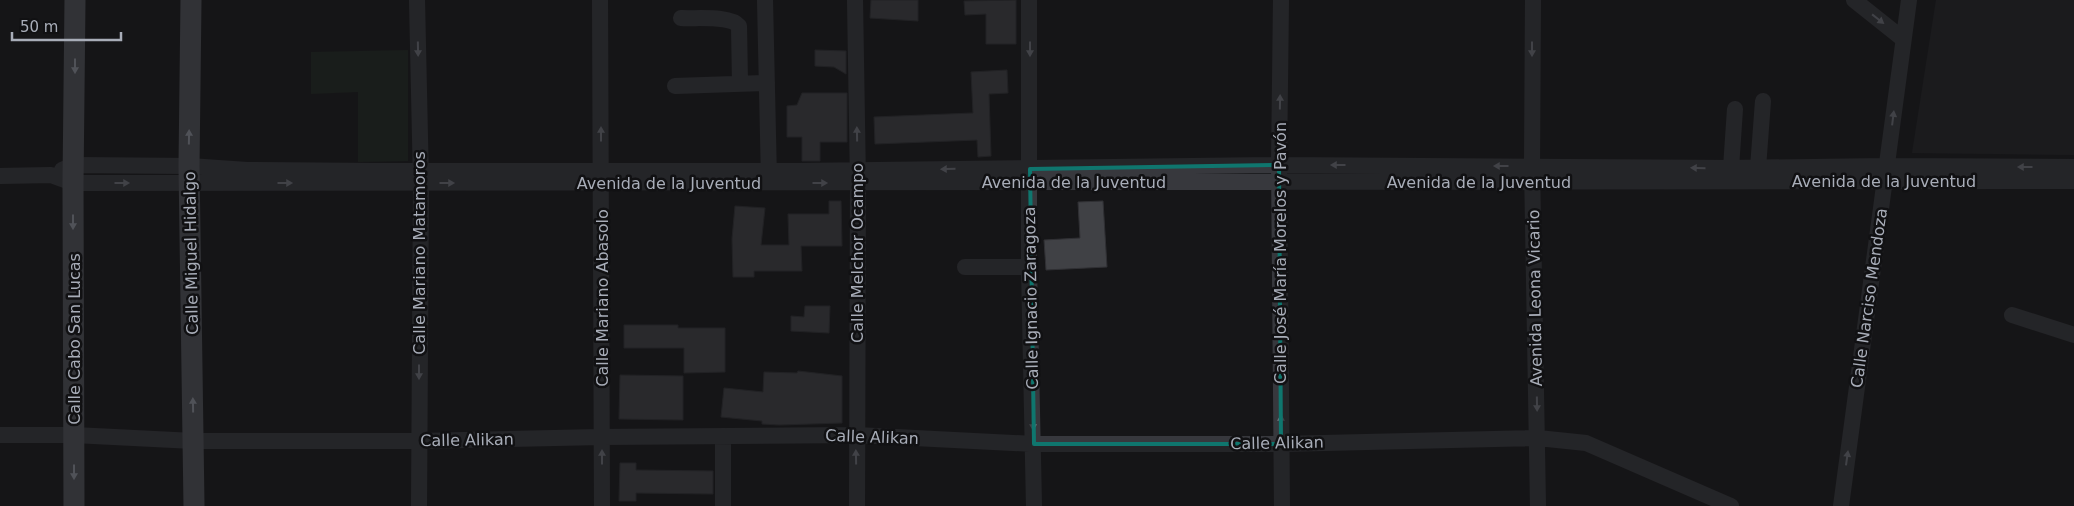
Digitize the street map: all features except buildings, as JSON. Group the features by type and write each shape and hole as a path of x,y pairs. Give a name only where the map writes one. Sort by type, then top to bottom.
{"main road":[{"name":"Calle Cabo San Lucas","path":"74,506 75,0"},
{"name":"Calle Miguel Hidalgo","path":"190,0 189,174 194,506"}],"street":[{"name":"Calle Mariano Matamoros","path":"417,0 420,177 419,506"},
{"name":"Calle Mariano Abasolo","path":"600,0 602,506"},
{"path":"765,0 769,177"},
{"name":"Calle Melchor Ocampo","path":"855,0 858,176 857,506"},
{"name":"Calle Ignacio Zaragoza","path":"1030,0 1029,267 1034,506"},
{"name":"Calle José María Morelos y Pavón","path":"1281,0 1279,182 1282,506"},
{"name":"Avenida Leona Vicario","path":"1533,0 1532,174 1538,506"},
{"path":"1854,0 1903,39"},
{"name":"Calle Narciso Mendoza","path":"1840,506 1909,0"},
{"path":"681,18 727,19 736,22 739,26 740,83"},
{"path":"675,86 740,83 767,84"},
{"path":"1758,168 1763,101"},
{"path":"1731,168 1735,109"},
{"name":"Avenida de la Juventud","path":"1030,176 1279,165 1532,174 1886,174 2074,167"},
{"name":"Avenida de la Juventud","path":"74,174 420,177 1030,176 1279,182 1758,168 2074,181"},
{"path":"0,176 74,174"},
{"path":"965,267 1029,267"},
{"path":"2012,315 2074,336"},
{"name":"Calle Alikan","path":"0,434 74,435 194,441 419,441 601,437 856,435 1034,444 1281,444 1538,438 1586,443 1731,506"},
{"path":"723,436 723,506"}],"highlighted area":[{"path":"1279,165 1281,444 1034,444 1030,169"}],"shaded area":[{"path":"1936,0 2074,0 2074,155 1912,153"},
{"path":"408,50 408,161 358,162 358,92 311,94 311,52"}]}
